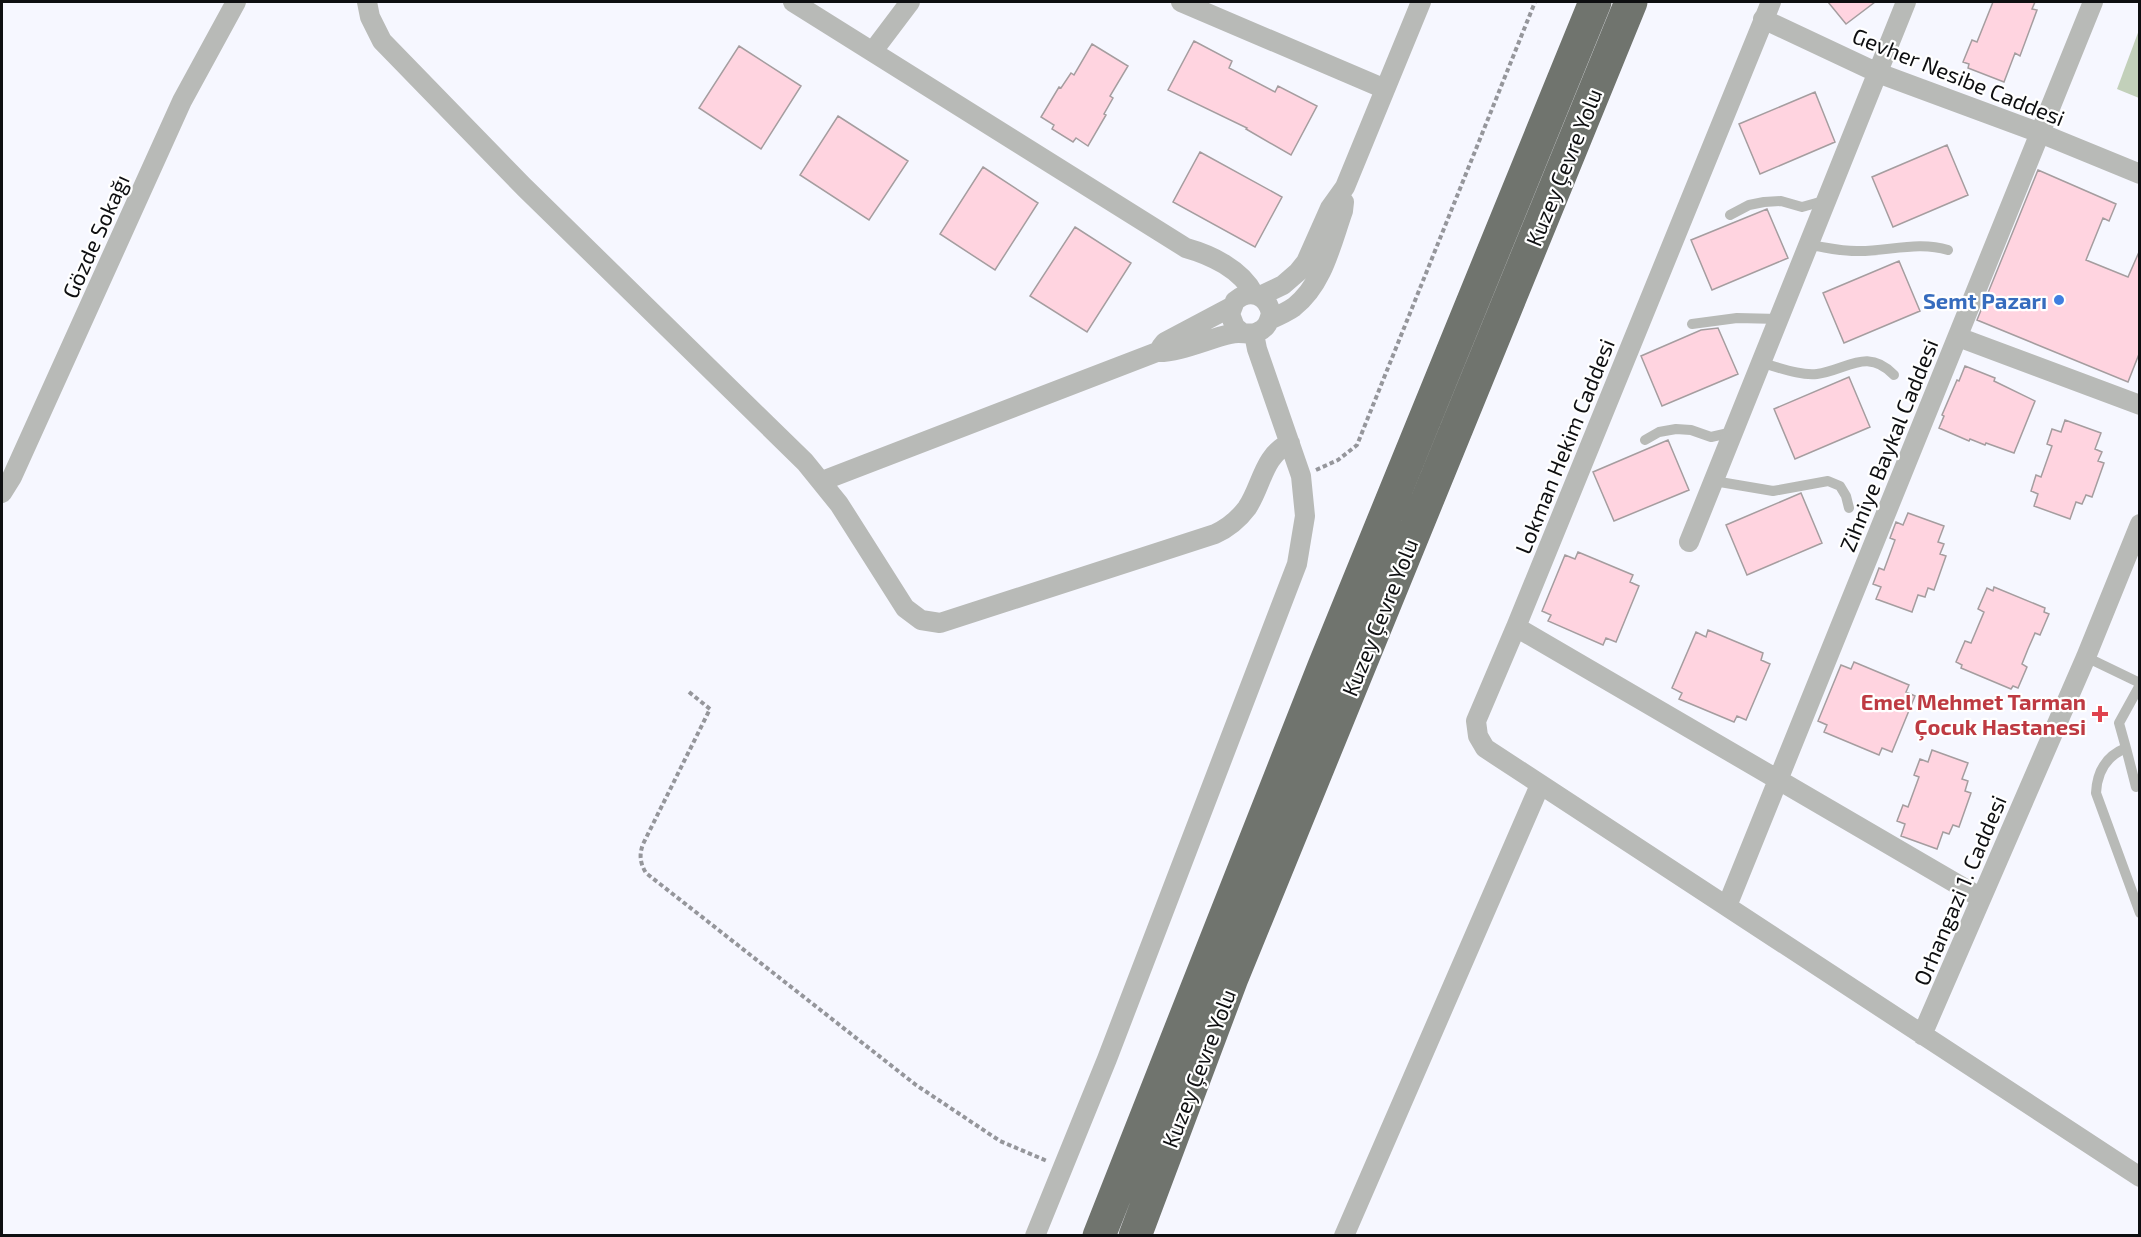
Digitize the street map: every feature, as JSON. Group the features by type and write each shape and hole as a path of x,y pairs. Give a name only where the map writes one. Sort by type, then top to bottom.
{"highway":[{"name":"Kuzey Çevre Yolu","path":"1099,1236 1324,666 1595,2"},
{"name":"Kuzey Çevre Yolu","path":"1135,1236 1232,978 1631,2"}],"street":[{"name":"Gözde Sokağı","path":"2,493 17,466 182,101 236,2"},
{"path":"367,2 370,17 382,41 524,187 787,443 822,481 905,608 921,620 940,623 1215,534 1239,518 1251,500 1273,454 1290,443"},
{"path":"793,2 1186,249 1197,263 1227,284 1233,304 1231,321 1247,333 1257,349 1301,476 1305,516 1297,564 1064,1169 1035,1236"},
{"path":"873,51 910,2"},
{"path":"1181,2 1385,88"},
{"path":"1269,320 1292,309 1316,281 1343,212 1346,187 1421,2"},
{"path":"1689,542 1906,2"},
{"name":"Zihniye Baykal Caddesi","path":"1727,906 2093,2"},
{"name":"Gevher Nesibe Caddesi","path":"1767,10 1878,73 2040,133 2139,174"},
{"name":"Lokman Hekim Caddesi","path":"1767,10 1479,713 1476,728 1485,748 1922,1035"},
{"path":"1157,352 1165,342 1233,304 1240,296 1257,295 1283,285 1298,272 1311,251 1330,208 1346,187"},
{"path":"822,481 1157,352 1169,353 1194,344 1266,327 1269,320 1269,307 1248,282 1204,253 1186,249"},
{"path":"1958,337 2139,405"},
{"name":"Orhangazi 1. Caddesi","path":"1922,1035 2086,657 2139,524"},
{"path":"1516,627 1981,898"},
{"path":"1344,1236 1540,785"},
{"path":"1922,1035 2139,1177"}],"lane":[{"path":"1730,215 1749,205 1764,202 1781,201 1802,207 1827,200"},
{"path":"1809,245 1856,252 1898,246 1939,247 1948,250"},
{"path":"1692,324 1737,318 1779,319"},
{"path":"1762,363 1816,374 1872,361 1885,366 1894,375"},
{"path":"1645,440 1659,432 1676,429 1691,430 1711,437 1734,432"},
{"path":"1714,481 1773,491 1828,481 1840,486 1849,508"},
{"path":"2086,657 2139,684 2120,723 2136,787"},
{"path":"2126,748 2115,753 2102,767 2098,775 2096,793 2139,913"}],"path":[{"path":"1301,476 1338,460 1357,445 1536,2"},
{"path":"689,692 710,709 643,844 640,860 646,873 871,1051 933,1096 1000,1141 1064,1169"}],"green space":[{"path":"2139,30 2139,98 2117,89"}],"building":[{"path":"1828,2 1875,2 1846,24"},
{"path":"1993,2 2035,2 2032,9 2037,10 2020,56 2015,53 2004,82 1968,68 1969,64 1963,62 1972,40 1977,42"},
{"path":"1194,41 1232,61 1229,68 1275,92 1278,86 1317,106 1291,155 1247,128 1168,90"},
{"path":"1092,44 1128,66 1110,96 1113,98 1104,114 1106,115 1088,146 1076,138 1073,142 1052,129 1054,125 1041,117 1059,87 1061,88 1071,73 1074,75"},
{"path":"739,46 801,86 761,149 699,108"},
{"path":"1815,92 1835,142 1760,174 1739,124"},
{"path":"838,116 908,161 869,220 800,175"},
{"path":"1947,145 1968,195 1893,227 1872,177"},
{"path":"1200,152 1282,197 1255,247 1173,202"},
{"path":"983,167 1038,203 995,270 940,234"},
{"name":"Semt Pazarı","path":"2038,170 2116,204 2109,221 2103,218 2086,260 2128,277 2139,252 2139,354 2128,382 1977,320"},
{"path":"1767,209 1788,258 1712,290 1691,240"},
{"path":"1075,227 1131,263 1087,332 1030,296"},
{"path":"1899,261 1920,311 1844,343 1823,293"},
{"path":"1718,328 1738,374 1662,406 1641,356 1701,330"},
{"path":"1965,366 1995,378 1994,381 2035,401 2014,453 1986,443 1985,445 1970,439 1969,441 1939,428 1944,416 1942,415"},
{"path":"1849,377 1870,427 1795,459 1774,409"},
{"path":"2065,420 2101,433 2095,449 2102,452 2098,461 2104,463 2092,497 2086,495 2082,504 2076,502 2070,519 2034,506 2038,494 2031,491 2036,475 2041,477 2052,446 2047,444 2052,429 2061,432"},
{"path":"1668,440 1689,490 1614,521 1593,472"},
{"path":"1801,493 1822,543 1747,575 1726,525"},
{"path":"1908,513 1944,526 1938,542 1944,544 1940,554 1946,556 1934,590 1928,588 1925,597 1918,595 1912,612 1876,599 1881,587 1873,584 1879,568 1884,570 1895,540 1890,538 1896,522 1903,525"},
{"path":"1578,552 1633,575 1630,582 1639,586 1616,642 1606,638 1603,645 1548,621 1551,615 1542,611 1565,555 1575,559"},
{"path":"1994,587 2045,608 2044,612 2049,614 2040,635 2035,633 2028,649 2022,664 2027,667 2018,688 2013,686 2011,689 1961,668 1962,665 1956,662 1965,641 1971,643 1984,612 1978,609 1987,588 1993,591"},
{"path":"1708,630 1763,653 1761,660 1770,664 1746,720 1737,716 1734,722 1679,699 1682,693 1672,688 1696,632 1706,637"},
{"path":"1854,662 1909,685 1906,692 1915,696 1892,752 1882,748 1879,755 1824,732 1827,725 1818,721 1841,665 1851,669"},
{"path":"1932,750 1968,763 1962,779 1968,781 1965,791 1971,793 1959,827 1953,825 1949,834 1943,832 1937,849 1901,836 1905,824 1897,821 1903,805 1908,807 1919,777 1914,775 1920,759 1928,762"}],"place":[{"name":"Semt Pazarı","path":"2059,300"},
{"name":"Emel Mehmet Tarman Çocuk Hastanesi","path":"2100,714"}]}
